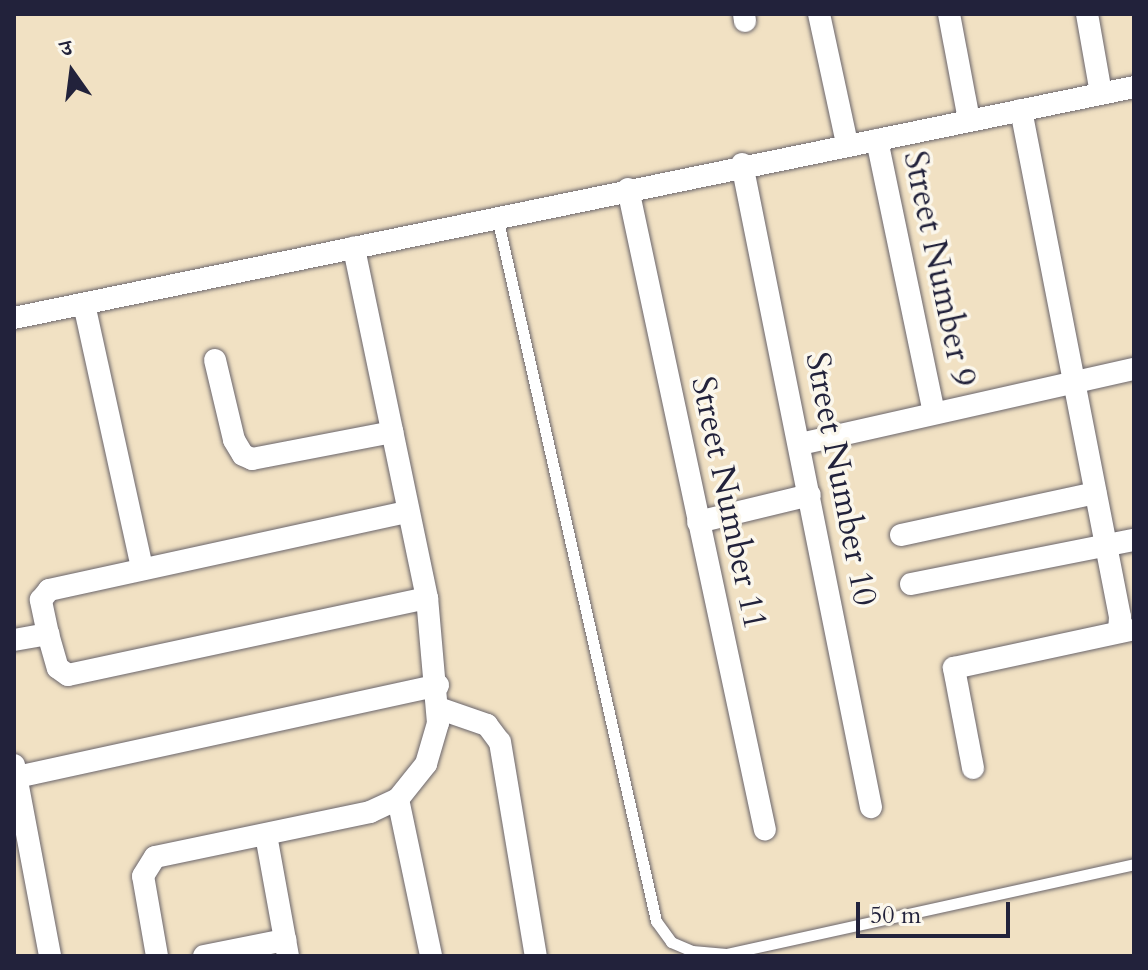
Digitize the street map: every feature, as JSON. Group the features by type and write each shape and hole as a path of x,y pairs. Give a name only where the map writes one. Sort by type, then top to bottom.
{"street":[{"path":"819,14 847,144"},
{"path":"949,14 969,120"},
{"path":"1087,14 1101,93"},
{"path":"14,318 742,164 877,140 1134,87"},
{"path":"973,768 954,668 1126,631 1073,382 1021,110"},
{"name":"Street Number 9","path":"877,140 934,412"},
{"name":"Street Number 10","path":"742,164 871,807"},
{"name":"Street Number 11","path":"628,189 765,830"},
{"path":"157,956 143,876 146,865 155,857 370,812 398,799 426,764 438,708 427,598 354,248"},
{"path":"84,304 142,568"},
{"path":"215,360 234,440 243,455 252,459 392,432"},
{"path":"800,444 1134,369"},
{"path":"901,535 1096,493"},
{"path":"698,522 810,495"},
{"path":"408,512 43,592 48,634 58,668 68,675 427,598"},
{"path":"911,584 1134,540"},
{"path":"14,640 48,634"},
{"path":"50,956 15,770 438,685"},
{"path":"438,708 487,725 500,742 536,956"},
{"path":"398,799 431,956"},
{"path":"204,956 286,948 266,835"}],"lane":[{"path":"497,217 656,921 671,942 692,951 726,954 1134,864"}]}
